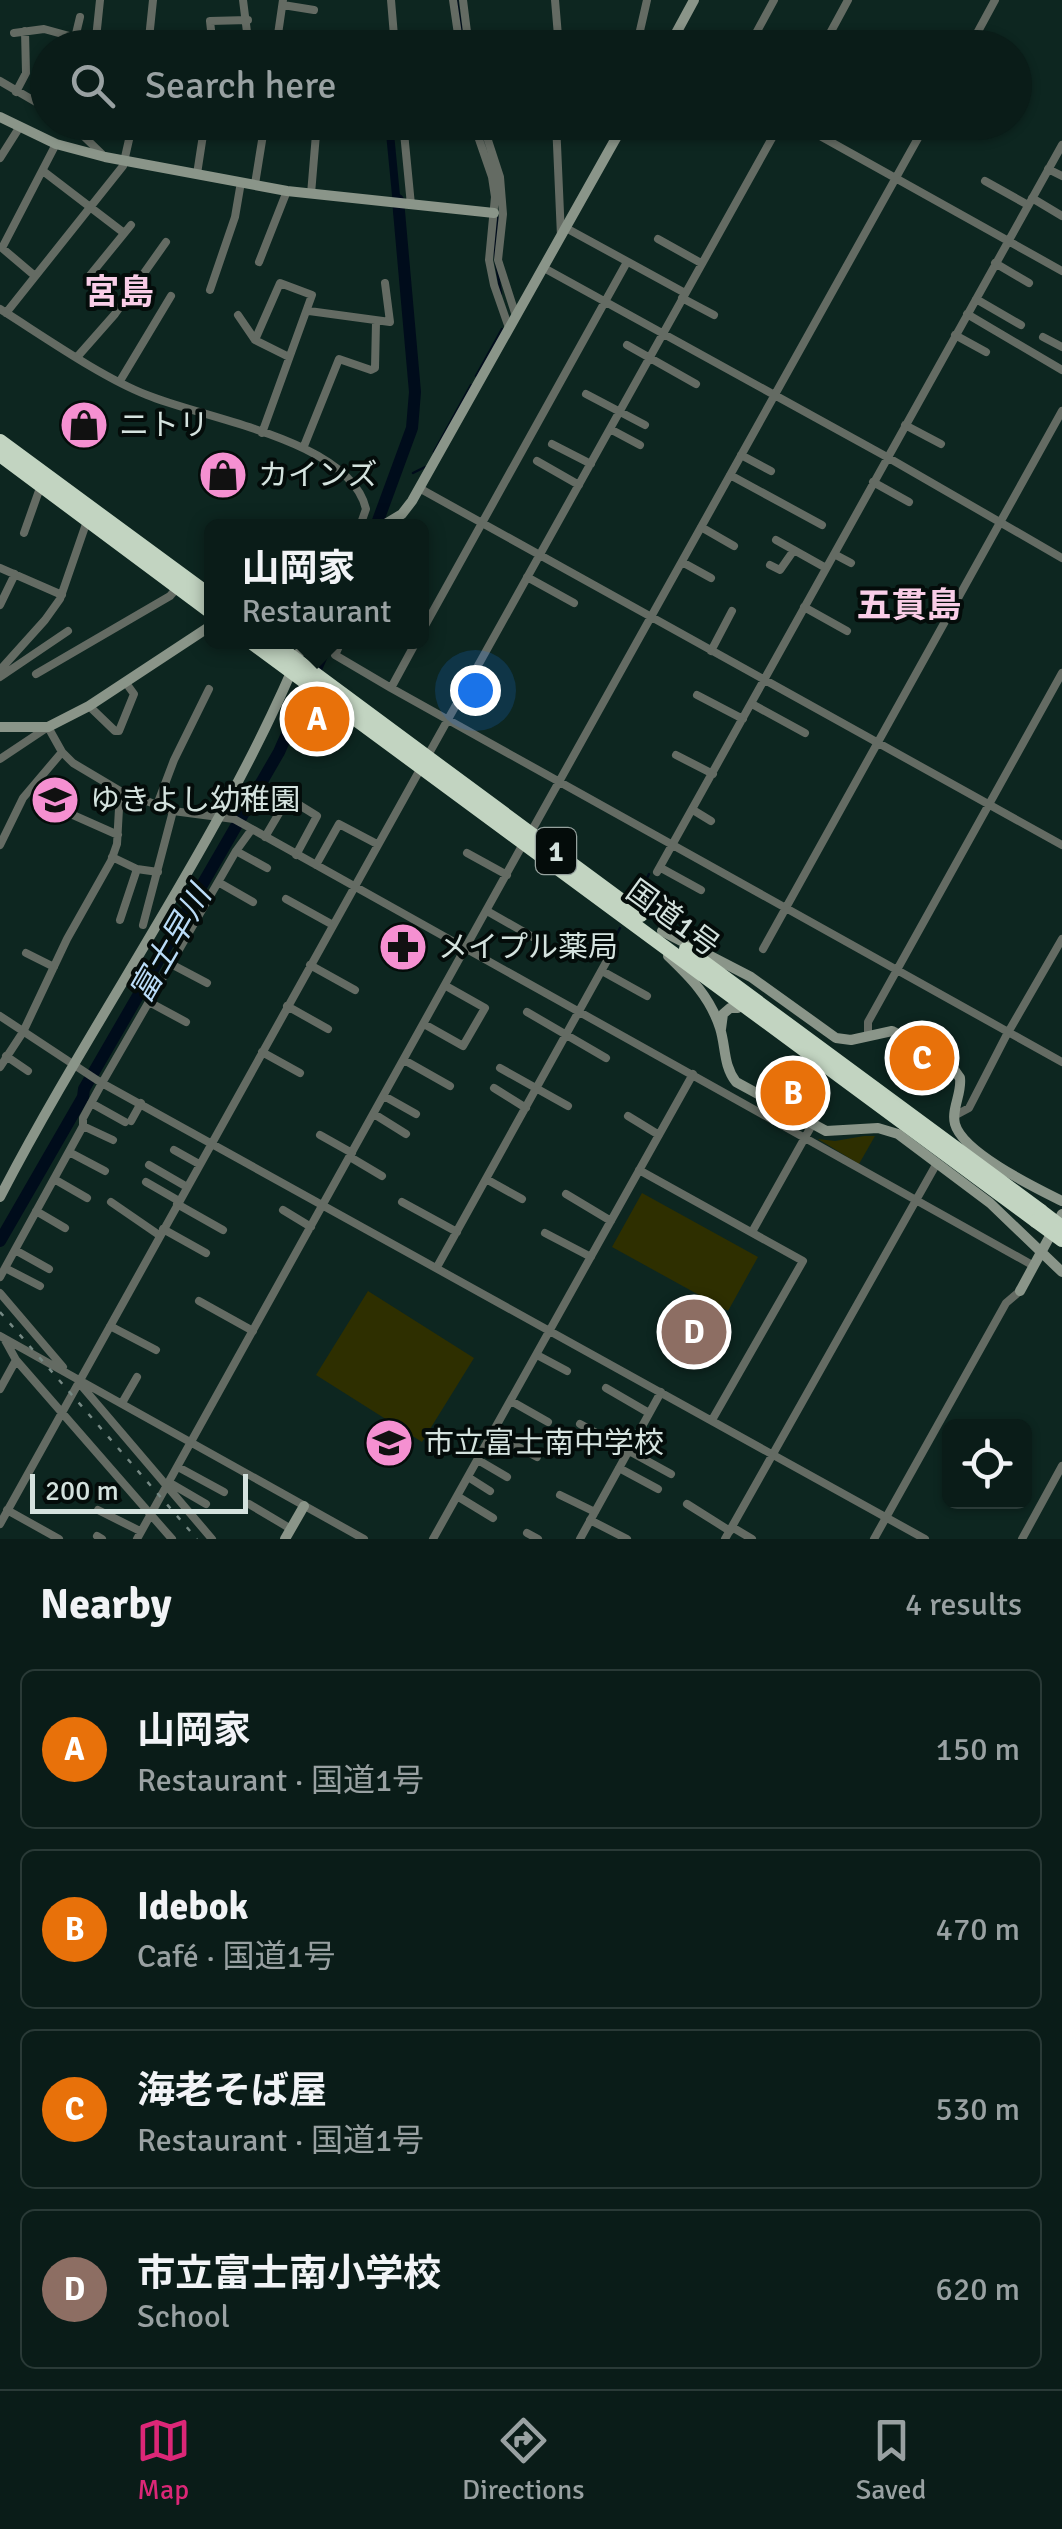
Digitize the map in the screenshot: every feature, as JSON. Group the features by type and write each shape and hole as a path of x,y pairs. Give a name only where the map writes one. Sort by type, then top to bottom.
{"highway":[{"path":"0,441 204,592"},
{"path":"0,455 204,607"},
{"name":"国道1号","path":"263,649 299,669 527,838 738,987 1038,1216 1062,1240"},
{"name":"国道1号","path":"279,649 299,669"},
{"name":"国道1号","path":"527,838 586,890 624,914 818,1060 1038,1216 1062,1227"}],"street":[{"path":"97,30 100,0"},
{"path":"150,30 153,0"},
{"path":"243,0 249,30"},
{"path":"390,0 394,30"},
{"path":"453,0 457,30"},
{"path":"463,0 467,30"},
{"path":"556,0 558,30"},
{"path":"640,30 646,0"},
{"path":"677,30 693,0"},
{"path":"758,30 774,0"},
{"path":"832,30 848,0"},
{"path":"978,30 995,0"},
{"path":"279,30 283,2 314,10"},
{"path":"77,30 80,16"},
{"path":"211,30 210,21 248,20"},
{"path":"16,92 26,73 26,31"},
{"path":"14,33 30,31"},
{"path":"0,81 30,99"},
{"path":"0,117 30,133"},
{"path":"0,158 19,128"},
{"path":"47,140 104,157 286,192 498,213"},
{"path":"91,140 104,157"},
{"path":"130,140 126,160 90,210 3,311 145,394 304,446 342,472 357,489 366,508 362,519"},
{"path":"197,174 202,140"},
{"path":"256,184 262,140"},
{"path":"311,194 316,140"},
{"path":"405,140 410,204"},
{"path":"479,140 492,177 498,213 490,260 494,285 510,328"},
{"path":"488,140 500,177 498,260 516,316"},
{"path":"557,140 564,232"},
{"path":"395,519 419,488 615,140"},
{"path":"0,1524 771,140"},
{"path":"828,140 1062,270"},
{"path":"98,1510 138,1535 168,1486 916,140"},
{"path":"35,276 2,248 56,144"},
{"path":"701,890 658,870 1062,145"},
{"path":"1048,168 1062,176"},
{"path":"43,171 124,234"},
{"path":"985,181 1062,216"},
{"path":"210,290 235,218 241,182"},
{"path":"259,262 286,192"},
{"path":"87,279 131,224"},
{"path":"564,232 627,262 714,315"},
{"path":"658,239 701,263"},
{"path":"78,356 115,314 166,242"},
{"path":"429,619 627,262"},
{"path":"995,264 1029,283"},
{"path":"544,268 1062,558"},
{"path":"255,340 280,284 312,295 262,433"},
{"path":"309,311 376,322 391,319 385,284"},
{"path":"120,381 171,296"},
{"path":"976,298 1021,324"},
{"path":"967,314 1062,370"},
{"path":"238,315 255,340 289,357"},
{"path":"304,446 339,359 370,370 375,368 376,322"},
{"path":"955,335 986,352"},
{"path":"1043,337 1062,348"},
{"path":"627,345 696,384"},
{"path":"586,394 644,425"},
{"path":"763,949 1062,410"},
{"path":"905,424 941,444"},
{"path":"610,429 640,444"},
{"path":"552,444 591,464"},
{"path":"742,454 771,472"},
{"path":"537,461 579,485"},
{"path":"730,474 822,525"},
{"path":"873,482 909,502"},
{"path":"24,532 41,486"},
{"path":"419,488 1062,845"},
{"path":"0,674 46,620 62,594 88,520"},
{"path":"701,527 734,546"},
{"path":"776,540 826,568"},
{"path":"770,565 780,570 794,550"},
{"path":"834,554 851,563"},
{"path":"682,562 711,578"},
{"path":"0,568 62,594"},
{"path":"0,605 15,574"},
{"path":"528,577 574,603"},
{"path":"36,674 178,588"},
{"path":"804,608 847,632"},
{"path":"711,651 732,611"},
{"path":"0,674 68,631"},
{"path":"0,759 204,631"},
{"path":"0,1197 78,1068 162,915 223,817 299,669 303,649"},
{"path":"338,649 335,654 448,721 1062,1062"},
{"path":"391,688 412,649"},
{"path":"868,1035 868,1022 1062,673"},
{"path":"89,706 115,731 119,730 134,694 126,683"},
{"path":"156,805 208,689"},
{"path":"697,694 743,720"},
{"path":"752,704 805,734"},
{"path":"0,727 48,727"},
{"path":"48,727 72,763 120,790 173,812 223,817 250,828 1034,1266"},
{"path":"0,843 23,798 62,752"},
{"path":"676,755 712,774"},
{"path":"0,1066 24,1032 112,857 118,835 120,790"},
{"path":"265,837 288,798 317,816 296,855"},
{"path":"693,810 711,821"},
{"path":"143,925 173,812"},
{"path":"73,815 118,835"},
{"path":"316,865 340,824 377,844"},
{"path":"0,1277 83,1126 101,1082 250,828"},
{"path":"236,851 266,868"},
{"path":"467,853 507,875"},
{"path":"112,857 137,869 158,872"},
{"path":"120,920 137,869"},
{"path":"218,882 252,902"},
{"path":"586,890 772,1033 818,1060"},
{"path":"286,899 333,925"},
{"path":"148,908 162,915"},
{"path":"488,911 538,940"},
{"path":"662,931 760,984 830,1035 851,1040 884,1030 896,1032 948,1061 958,1072 961,1085 954,1116 956,1130 1001,1167 1062,1201"},
{"path":"954,1116 969,1108 1062,939"},
{"path":"659,948 698,986 721,1030 728,1070 736,1082 831,1132 888,1130 907,1139 999,1211 1062,1272"},
{"path":"26,953 54,967"},
{"path":"437,1267 609,957"},
{"path":"171,964 207,984"},
{"path":"310,965 355,990"},
{"path":"602,972 647,996"},
{"path":"738,987 744,978 760,984"},
{"path":"424,1024 463,1046 485,1008 446,986"},
{"path":"149,1002 186,1022"},
{"path":"287,1006 328,1030"},
{"path":"721,1030 724,1014 730,1008 738,1008"},
{"path":"527,1012 606,1058"},
{"path":"0,1016 101,1082 925,1539"},
{"path":"262,1052 300,1072"},
{"path":"6,1056 28,1071"},
{"path":"404,1060 450,1086"},
{"path":"500,1068 568,1106"},
{"path":"436,1538 693,1074"},
{"path":"494,1088 526,1108"},
{"path":"384,1096 416,1114"},
{"path":"91,1104 128,1122 141,1103"},
{"path":"374,1114 406,1134"},
{"path":"628,1116 659,1135"},
{"path":"752,1232 812,1125"},
{"path":"83,1126 112,1140"},
{"path":"320,1135 382,1176"},
{"path":"174,1150 199,1164"},
{"path":"69,1152 105,1171"},
{"path":"729,1532 937,1163"},
{"path":"149,1165 186,1187"},
{"path":"639,1170 803,1261 712,1420"},
{"path":"54,1179 87,1198"},
{"path":"486,1179 522,1199"},
{"path":"146,1182 223,1230"},
{"path":"566,1194 611,1221"},
{"path":"111,1202 206,1253"},
{"path":"402,1202 457,1232"},
{"path":"283,1210 311,1227"},
{"path":"36,1212 65,1228"},
{"path":"874,1539 1006,1302 1020,1291 1062,1214"},
{"path":"545,1233 591,1257"},
{"path":"15,1250 49,1269"},
{"path":"5,1268 40,1286"},
{"path":"0,1293 66,1371"},
{"path":"199,1301 253,1331"},
{"path":"110,1326 156,1350"},
{"path":"2,1337 364,1539"},
{"path":"2,1337 16,1360 172,1539"},
{"path":"537,1355 567,1371"},
{"path":"0,1389 16,1360"},
{"path":"122,1404 138,1377"},
{"path":"81,1382 212,1539"},
{"path":"606,1388 648,1413"},
{"path":"580,1539 661,1392"},
{"path":"511,1401 548,1422"},
{"path":"580,1424 671,1474"},
{"path":"493,1433 536,1458"},
{"path":"478,1460 507,1477"},
{"path":"1022,1539 1062,1466"},
{"path":"178,1467 224,1492"},
{"path":"619,1468 658,1489"},
{"path":"468,1477 490,1491"},
{"path":"168,1486 206,1504"},
{"path":"457,1496 493,1518"},
{"path":"560,1496 627,1539"},
{"path":"249,1504 288,1534 304,1506"},
{"path":"686,1504 729,1532 752,1539"},
{"path":"7,1510 59,1539"},
{"path":"527,1533 538,1539"}],"shaded area":[{"path":"875,1136 859,1164 818,1139 835,1141"},
{"path":"642,1193 758,1257 728,1311 612,1247"},
{"path":"368,1291 474,1358 422,1442 316,1375"}],"water":[{"path":"387,140 395,140 402,216 394,216"}],"waterway":[{"path":"457,0 461,30"},
{"name":"富士早川","path":"379,519 412,428 415,392 398,200"},
{"path":"498,218 494,250 501,294"},
{"path":"476,376 502,329"},
{"path":"434,452 471,385"},
{"path":"413,473 425,467"},
{"name":"富士早川","path":"0,1241 279,752 325,649"},
{"path":"638,896 649,874"},
{"path":"607,953 620,928"}],"railway":[{"path":"0,1312 197,1539"}],"place":[{"name":"ニトリ","path":"84,425"},
{"name":"カインズ","path":"223,475"},
{"name":"山岡家","path":"317,719"},
{"name":"ゆきよし幼稚園","path":"55,800"},
{"name":"メイプル薬局","path":"403,947"},
{"name":"海老そば屋","path":"922,1058"},
{"name":"Idebok","path":"793,1093"},
{"name":"市立富士南小学校","path":"694,1332"},
{"name":"市立富士南中学校","path":"389,1443"}],"district":[{"name":"宮島","path":"119,292"},
{"name":"五貫島","path":"909,605"}]}
